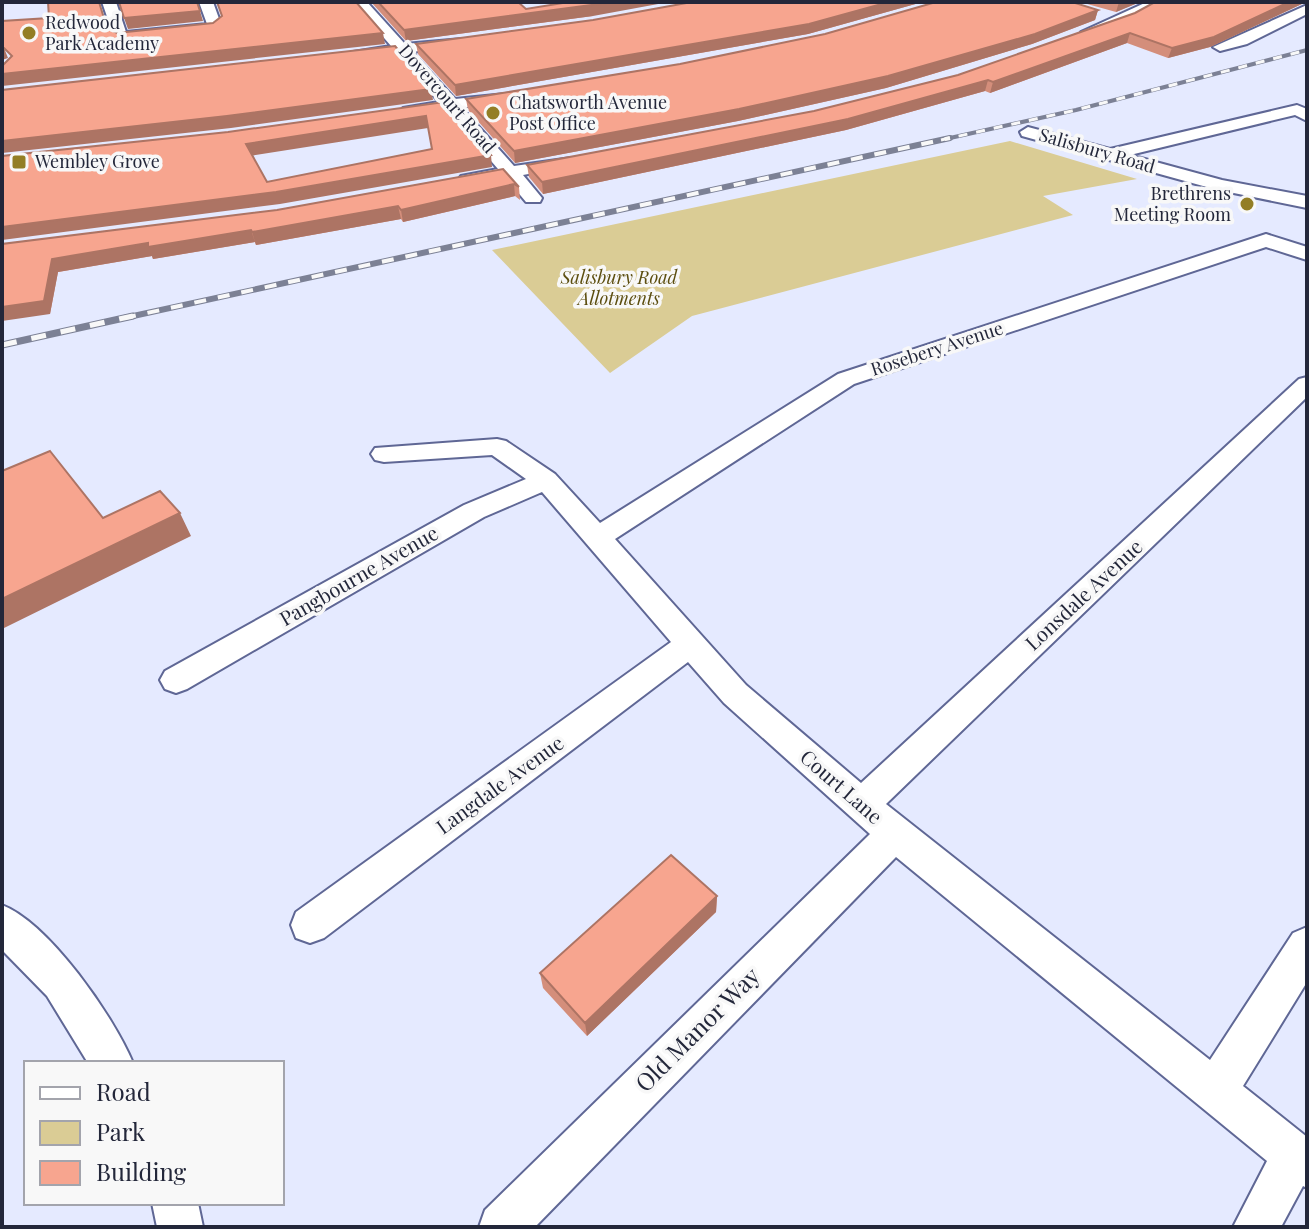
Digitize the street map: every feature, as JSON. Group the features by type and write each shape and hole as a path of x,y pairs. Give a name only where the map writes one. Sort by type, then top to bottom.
{"street":[{"path":"109,2 121,37 215,27 206,2"},
{"name":"Dovercourt Road","path":"360,2 533,198"},
{"path":"1069,40 1158,2"},
{"path":"1220,47 1242,41 1307,9"},
{"path":"1093,13 1119,20"},
{"path":"341,57 476,39"},
{"path":"388,114 526,93"},
{"path":"1108,154 1297,110 1307,116"},
{"name":"Salisbury Road","path":"1028,132 1220,185 1307,202"},
{"path":"450,183 587,158"},
{"name":"Rosebery Avenue","path":"598,537 846,379 1266,240 1307,254"},
{"name":"Lonsdale Avenue","path":"861,806 1307,384"},
{"name":"Court Lane","path":"384,454 497,447 546,480 735,694 895,834 1301,1160"},
{"name":"Pangbourne Avenue","path":"176,680 474,511 546,480"},
{"name":"Langdale Avenue","path":"310,925 689,645"},
{"name":"Old Manor Way","path":"502,1227 895,834"},
{"path":"2,923 61,982 111,1061"},
{"path":"1214,1092 1307,946"},
{"path":"1256,1227 1301,1160"},
{"path":"175,1205 180,1227"}],"green space":[{"name":"Salisbury Road Allotments","path":"1010,141 1137,179 1043,196 1073,215 692,316 610,373 492,250"}],"building":[{"path":"48,2 99,2 107,28 117,33 213,23 222,16 217,2 356,2 383,33 2,74 2,66 12,56 2,48 2,21 49,18"},
{"path":"119,2 197,2 200,11 124,18"},
{"path":"378,2 518,2 526,9 569,2 614,2 404,30"},
{"path":"692,2 889,2 809,24 455,85 416,44 593,20"},
{"path":"936,2 1072,2 1098,10 1035,34 888,76 739,109 514,151 466,99 680,64 825,34"},
{"path":"1155,2 1289,2 1214,37 1172,48 1130,33 993,82 988,80 848,119 542,182 527,165 814,111 958,75 1135,13"},
{"path":"395,46 431,89 2,141 2,90"},
{"path":"444,102 491,155 276,192 2,227 2,156 228,132","holes":["426,116 432,149 267,182 246,144"]},
{"path":"503,169 519,187 514,184 401,210 398,206 252,232 148,247 148,243 52,259 44,301 2,307 2,244 277,210"},
{"path":"50,451 103,518 160,491 180,513 2,599 2,471"},
{"path":"671,855 717,896 585,1023 540,973"}],"railway":[{"path":"950,138 1076,110 1307,50"},
{"path":"124,318 950,138"},
{"path":"941,140 950,138"},
{"path":"2,345 133,316"}],"place":[{"name":"Redwood Park Academy","path":"29,33"},
{"name":"Chatsworth Avenue Post Office","path":"493,113"},
{"name":"Wembley Grove","path":"19,162"},
{"name":"Brethrens Meeting Room","path":"1247,204"}]}
